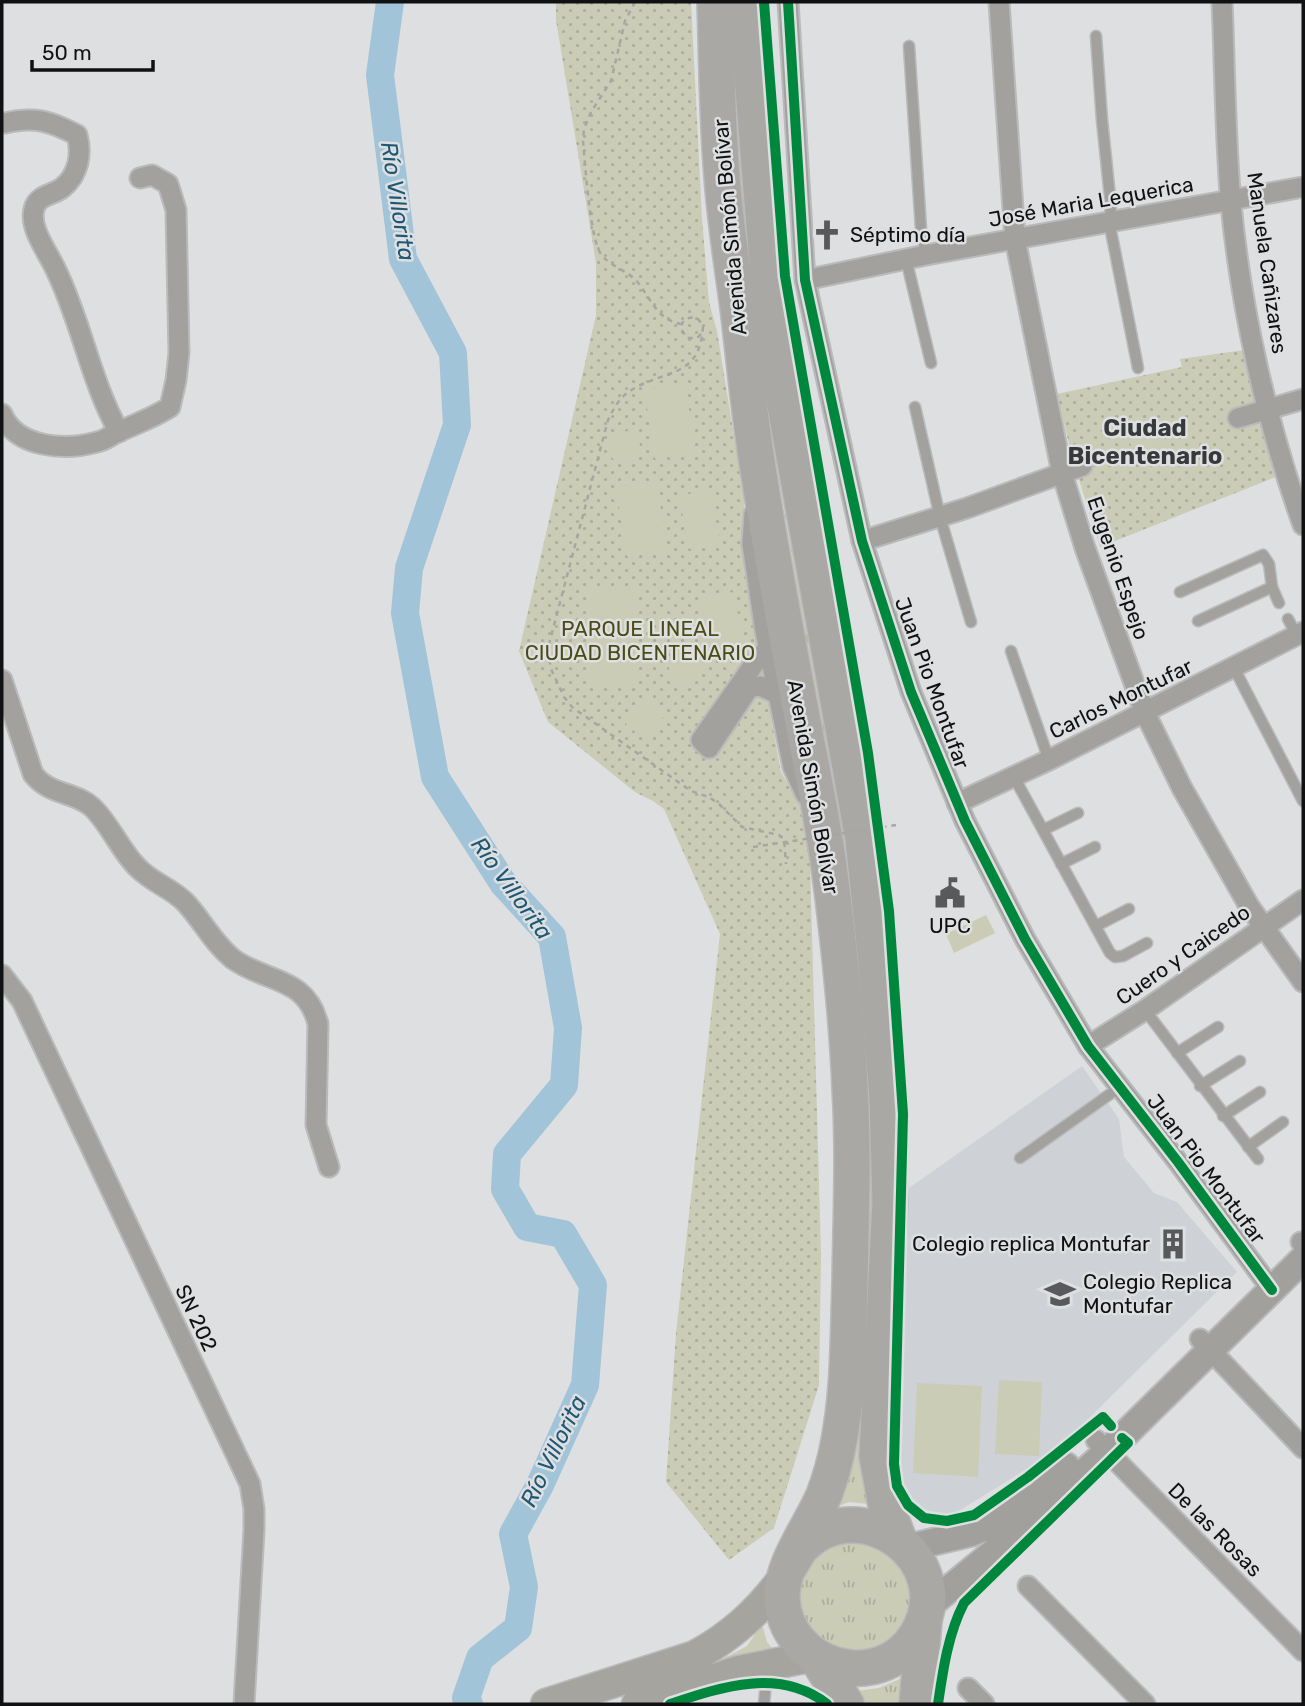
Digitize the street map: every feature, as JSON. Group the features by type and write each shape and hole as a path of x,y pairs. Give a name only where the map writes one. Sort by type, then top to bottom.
{"highway":[{"name":"Avenida Simón Bolívar","path":"715,2 722,178 746,396 832,888 850,1087 852,1174 843,1423 824,1495 787,1572 782,1601 786,1621 796,1640 815,1657 843,1668 877,1666 893,1658 907,1647 917,1634 925,1613"},
{"name":"Avenida Simón Bolívar","path":"746,2 768,274 779,372 863,839 876,963 887,1098 890,1202 877,1456 886,1506 903,1544 915,1558 926,1582 917,1704"},
{"path":"787,1572 801,1549 818,1535 838,1527 859,1525 880,1530 903,1544"},
{"name":"Avenida Simón Bolívar","path":"815,1657 846,1704"}],"main road":[{"path":"637,1704 700,1669 730,1635 750,1618 787,1572"},
{"path":"546,1704 700,1669 815,1657"}],"street":[{"name":"Juan Pio Montufar","path":"788,2 805,279 862,541 911,692 957,803 1025,939 1088,1046 1121,1086 1268,1284"},
{"name":"Eugenio Espejo","path":"999,2 1015,239 1062,473 1085,548 1144,713 1182,788 1249,906 1303,982"},
{"name":"Manuela Cañizares","path":"1222,2 1231,200 1246,309 1268,411 1303,524"},
{"path":"5,123 25,118 52,122 77,135 81,158 71,179 62,188 41,198 34,207 33,223 58,274 90,365 118,432"},
{"path":"2,415 8,428 33,442 56,447 98,442 170,407 178,353 176,210 168,184 152,175 140,178"},
{"name":"José Maria Lequerica","path":"805,279 1303,187"},
{"path":"1238,418 1303,399"},
{"path":"862,541 940,517 1082,466"},
{"path":"760,485 752,527 752,544 769,648 793,768 822,827"},
{"name":"Carlos Montufar","path":"957,803 1234,668 1296,629"},
{"path":"769,648 757,660 701,740 709,748 749,688 760,686 780,695"},
{"path":"2,680 33,774 40,783 82,800 93,808 138,868 170,888 220,947 235,960 296,989 314,1008 318,1024 316,1125 329,1167"},
{"name":"Cuero y Caicedo","path":"1088,1046 1303,900"},
{"name":"SN 202","path":"2,975 22,1001 250,1484 254,1530 244,1704"},
{"path":"925,1613 995,1552 1268,1284 1303,1246"},
{"path":"1205,1345 1303,1448"},
{"path":"903,1544 971,1533 994,1524 1101,1446"},
{"name":"De las Rosas","path":"1101,1446 1303,1651"},
{"path":"1028,1586 1145,1704"},
{"path":"968,1688 984,1704"}],"lane":[{"path":"1096,36 1101,120 1111,207 1109,221 1138,368"},
{"path":"909,46 920,229 926,255"},
{"path":"906,259 932,363"},
{"path":"915,407 940,517 971,622"},
{"path":"1180,592 1260,555 1266,558 1269,564 1272,587 1279,603"},
{"path":"1198,621 1272,587"},
{"path":"1011,651 1049,760"},
{"path":"1234,668 1303,801"},
{"path":"1014,777 1110,953 1115,957 1123,956 1147,943"},
{"path":"1042,830 1077,813"},
{"path":"1061,864 1095,847"},
{"path":"1096,926 1129,909"},
{"path":"1144,1010 1258,1159"},
{"path":"1177,1053 1218,1027"},
{"path":"1200,1086 1240,1061"},
{"path":"1020,1158 1121,1086"},
{"path":"1223,1116 1260,1092"},
{"path":"1248,1147 1283,1122"},
{"path":"764,1704 767,1664"}],"path":[{"path":"635,2 625,21 611,81 584,129 591,215 601,256 638,282 664,318 681,324"},
{"path":"681,324 688,317 697,318 703,325 698,355 687,366 625,394 608,420 548,648 548,657 564,697 584,718 691,791 709,797 742,827 779,835 783,839 786,864"},
{"path":"681,324 687,338 697,338 701,334"},
{"path":"877,819 881,846"},
{"path":"753,847 897,825"}],"shaded area":[{"name":"Colegio Replica Montufar","path":"1082,1066 1119,1119 1124,1157 1154,1193 1177,1202 1237,1272 1090,1417 1043,1459 957,1512 937,1514 925,1509 911,1497 900,1475 909,1188"}],"green space":[{"name":"PARQUE LINEAL CIUDAD BICENTENARIO","path":"556,2 691,2 709,302 717,331 744,498 744,569 781,772 802,807 810,862 821,1255 819,1385 774,1528 729,1560 666,1482 676,1333 720,934 664,809 635,792 548,722 519,651 596,315 596,263 556,20"},
{"path":"729,2 844,806 877,1132 864,1470 864,1491 868,1504 849,1502 833,1508 868,1200 869,1132 862,1022 832,806 763,378 743,209"},
{"path":"1245,350 1278,476 1100,547 1078,476 1090,473 1084,449 1071,452 1057,394 1182,367 1180,359"},
{"path":"685,383 696,453 655,459 644,389"},
{"path":"1159,421 1167,456 1135,463 1127,429"},
{"path":"624,431 635,436 640,447 635,458 624,463 613,458 608,447 613,436"},
{"path":"656,481 668,551 627,557 616,487"},
{"path":"710,490 720,543 689,549 679,496"},
{"path":"586,586 637,587 636,685 586,685"},
{"path":"734,592 744,649 707,655 698,598"},
{"path":"685,654 696,659 701,670 696,681 685,686 674,681 669,670 674,659"},
{"path":"644,696 665,713 652,739 625,727 639,700"},
{"path":"986,915 995,933 954,953 946,934"},
{"path":"999,1380 1042,1382 1039,1456 995,1454"},
{"path":"917,1383 982,1386 978,1477 913,1473"},
{"path":"844,1535 904,1556 918,1617 874,1663 798,1634 794,1573"},
{"path":"762,1624 767,1642 776,1653 702,1670 747,1646"},
{"path":"902,1678 902,1704 864,1704 856,1691 879,1688"}],"waterway":[{"name":"Río Villorita","path":"390,2 380,75 403,259 453,353 457,425 409,568 405,613 435,777 503,883 552,937 568,1028 564,1085 507,1154 505,1189 527,1227 563,1234 593,1285 585,1385 540,1485 513,1534 524,1587 518,1628 480,1658 466,1698 469,1704"}],"cycle path":[{"path":"764,2 785,276 868,753 889,911 903,1114 894,1464 897,1486 908,1505 924,1518 947,1521 974,1515 1028,1477 1103,1417 1111,1426"},
{"path":"788,2 805,280 862,541 911,692 965,821 1025,939 1088,1046 1272,1290"},
{"path":"938,1704 950,1640 964,1603 1128,1443 1122,1438"},
{"path":"670,1704 729,1687 770,1683 809,1693 827,1704"}],"place":[{"name":"Séptimo día","path":"827,235"},
{"name":"UPC","path":"950,893"},
{"name":"Colegio replica Montufar","path":"1173,1244"},
{"name":"Colegio Replica Montufar","path":"1060,1294"}],"district":[{"name":"Ciudad Bicentenario","path":"1145,442"}]}
